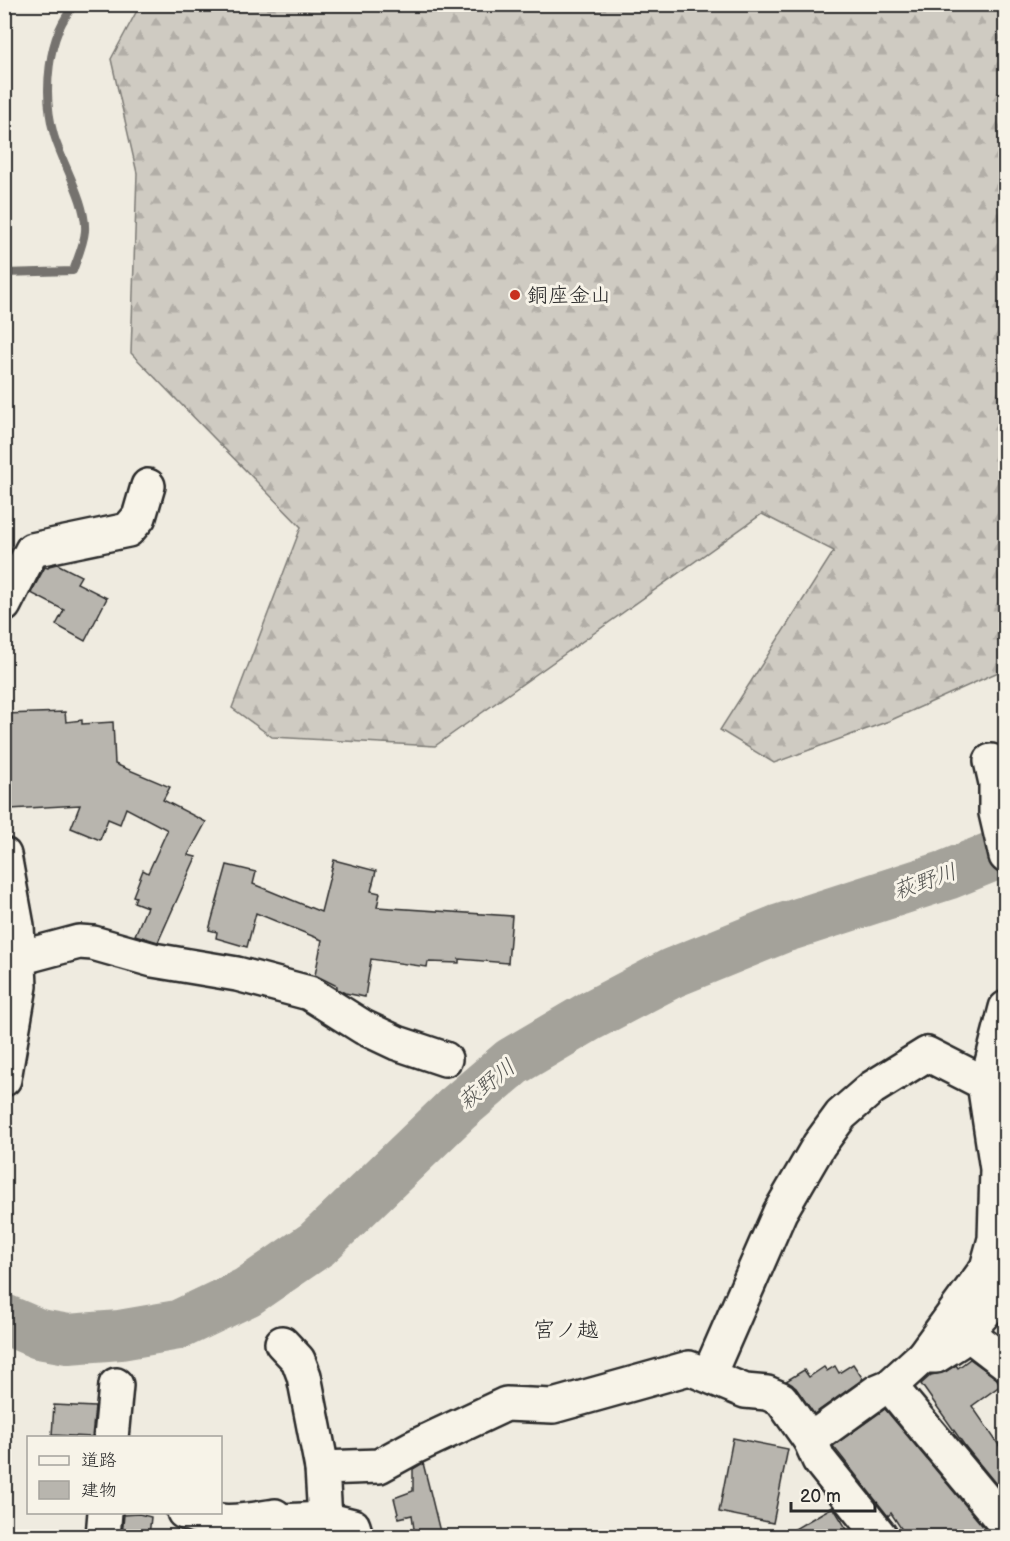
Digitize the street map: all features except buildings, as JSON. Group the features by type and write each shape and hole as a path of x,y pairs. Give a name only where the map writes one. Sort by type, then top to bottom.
{"street":[{"path":"4,605 32,550 128,530 139,517 148,486"},
{"path":"991,761 996,783 996,813 1005,856"},
{"path":"4,855 17,926 20,986 4,1079"},
{"path":"18,957 79,942 153,960 237,974 309,993 363,1027 397,1043 445,1059"},
{"path":"810,1440 878,1391 890,1386 923,1356 987,1268 995,1239 997,1169 984,1083 988,1078 1005,1008"},
{"path":"706,1374 714,1363 780,1212 819,1145 841,1115 872,1088 927,1054 984,1083"},
{"path":"923,1356 936,1356 958,1342 1005,1288"},
{"path":"967,1333 1005,1363"},
{"path":"282,1343 298,1360 304,1376 322,1468 325,1519"},
{"path":"322,1468 379,1466 506,1404 553,1406 689,1368 745,1391 767,1393 781,1399 810,1440 819,1460 880,1536"},
{"path":"111,1436 116,1385"},
{"path":"890,1386 1005,1525"},
{"path":"103,1536 105,1514"},
{"path":"188,1514 230,1523 275,1516 280,1521 325,1519 353,1526 356,1536"}],"green space":[{"path":"140,5 1005,5 1005,669 889,721 774,763 720,730 834,551 762,514 435,746 272,737 232,708 301,527 131,353 137,173 111,59"}],"waterway":[{"path":"4,273 73,271 83,241 85,220 54,135 48,84 53,48 58,32 76,4"},
{"path":"4,456 4,465"},
{"name":"萩野川","path":"4,1319 39,1334 68,1339 120,1335 178,1325 247,1292 317,1244 457,1109 512,1062 590,1016 672,973 780,929 947,875 1006,851"}],"place":[{"name":"銅座金山","path":"515,295"}],"district":[{"name":"宮ノ越","path":"566,1330"}]}
